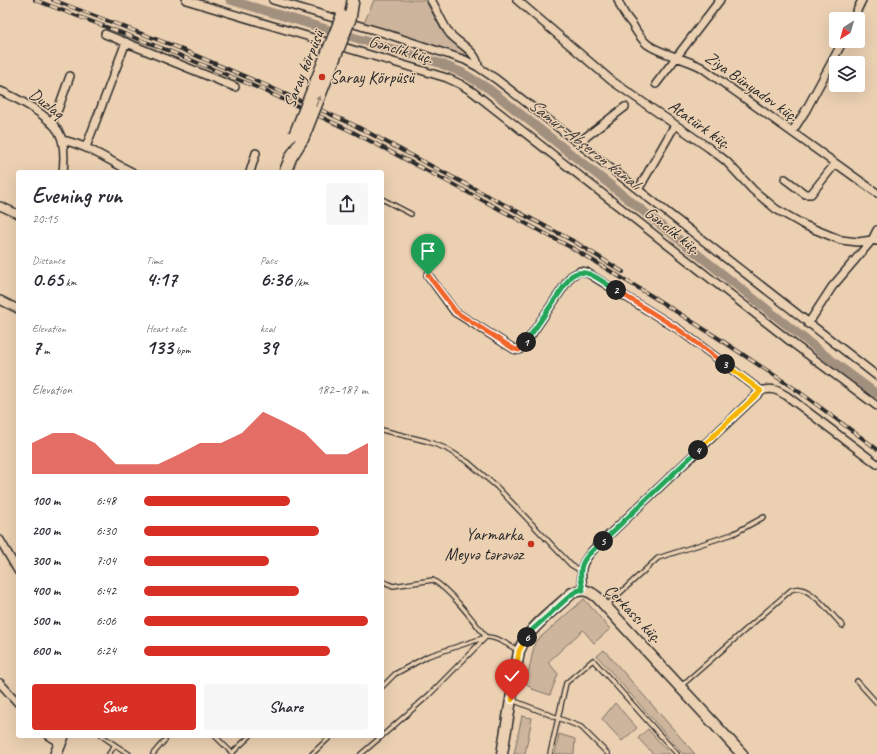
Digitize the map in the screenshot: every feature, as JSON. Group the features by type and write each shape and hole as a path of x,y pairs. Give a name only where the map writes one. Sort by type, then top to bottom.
{"main road":[{"name":"Saray körpüsü","path":"287,170 353,0"}],"street":[{"name":"Gənclik küç.","path":"186,0 447,78 460,84 473,92 795,345 877,406"},
{"path":"273,0 381,32 465,60 478,67"},
{"name":"Gənclik küç.","path":"431,0 451,35 475,56 478,62 478,67 496,79 808,324 877,376"},
{"name":"Atatürk küç.","path":"517,0 607,77 726,161 753,190 776,209 804,225 841,240 858,242 874,241"},
{"name":"Ziya Bünyadov küç.","path":"618,0 626,16 646,43 659,51 677,56 700,67 877,193"},
{"path":"656,84 720,0"},
{"path":"857,12 862,0"},
{"path":"105,34 235,87"},
{"path":"86,147 126,42"},
{"path":"792,132 806,110 839,48"},
{"path":"52,123 70,76"},
{"name":"Duzlaq","path":"0,91 16,98 42,114 58,129 64,148 63,170"},
{"path":"578,143 625,107"},
{"path":"638,190 675,124"},
{"path":"62,140 86,147 128,170"},
{"path":"251,170 256,153"},
{"path":"785,180 804,194 808,195 811,194 835,164"},
{"path":"0,206 16,213"},
{"path":"808,324 832,287 874,241 877,230"},
{"path":"428,275 456,312 514,349 519,350 523,347 571,276 580,271 586,272 678,329 761,391"},
{"path":"0,300 16,308"},
{"path":"583,590 581,571 585,559 592,551 761,391 769,388 777,390 787,396 877,464"},
{"path":"0,540 16,568"},
{"name":"Çerkassı küç.","path":"502,754 519,651 532,630 572,594 579,590 583,590 595,594 606,605 742,754"},
{"path":"0,683 16,701"},
{"path":"51,738 59,748"}],"lane":[{"path":"384,200 411,214"},
{"path":"384,431 445,448 468,462 497,487 571,565 581,571"},
{"path":"606,605 658,558 733,534 764,517"},
{"path":"384,582 393,586 433,580 441,584 486,637"},
{"path":"680,686 791,590 800,589 807,592 843,626"},
{"path":"384,734 429,695 486,637"},
{"path":"384,685 395,674 428,656 486,637 495,638 519,651"},
{"path":"550,754 566,683 593,660 677,754"},
{"path":"857,681 877,703"},
{"path":"512,700 581,726 608,754"},
{"path":"105,738 129,754"},
{"path":"217,738 233,753 248,738"},
{"path":"312,754 329,738"},
{"path":"361,754 380,738"},
{"path":"152,754 165,740"},
{"path":"109,754 115,745"}],"shaded area":[{"path":"374,0 425,0 441,29 450,40 465,52 462,57 364,23"},
{"path":"584,599 610,629 594,643 583,630 548,662 558,674 550,695 532,689 526,683 535,642"},
{"path":"604,650 695,754 683,754 597,656"},
{"path":"615,703 637,728 622,741 602,719"},
{"path":"522,716 532,718 525,754 514,754"},
{"path":"648,729 670,754 653,754 638,738"},
{"path":"559,734 575,739 574,754 555,754"}],"waterway":[{"name":"Samur-Abşeron kanalı","path":"230,0 439,63 463,73 489,89 835,363 877,394"}],"railway":[{"path":"35,0 167,50 263,90 351,131 439,177 572,248 650,295 798,391 877,449"},
{"path":"53,0 169,44 354,125 575,242 623,272"}],"place":[{"name":"Saray Körpüsü","path":"322,77"},
{"name":"Yarmarka Meyvә tәrәvәz","path":"531,544"}],"route":[{"path":"428,275 456,312 514,349 519,350 523,347 571,276 580,271 586,272 678,329 761,391 585,559 581,571 583,590 579,590 572,594 526,637 519,651 512,700"}]}
